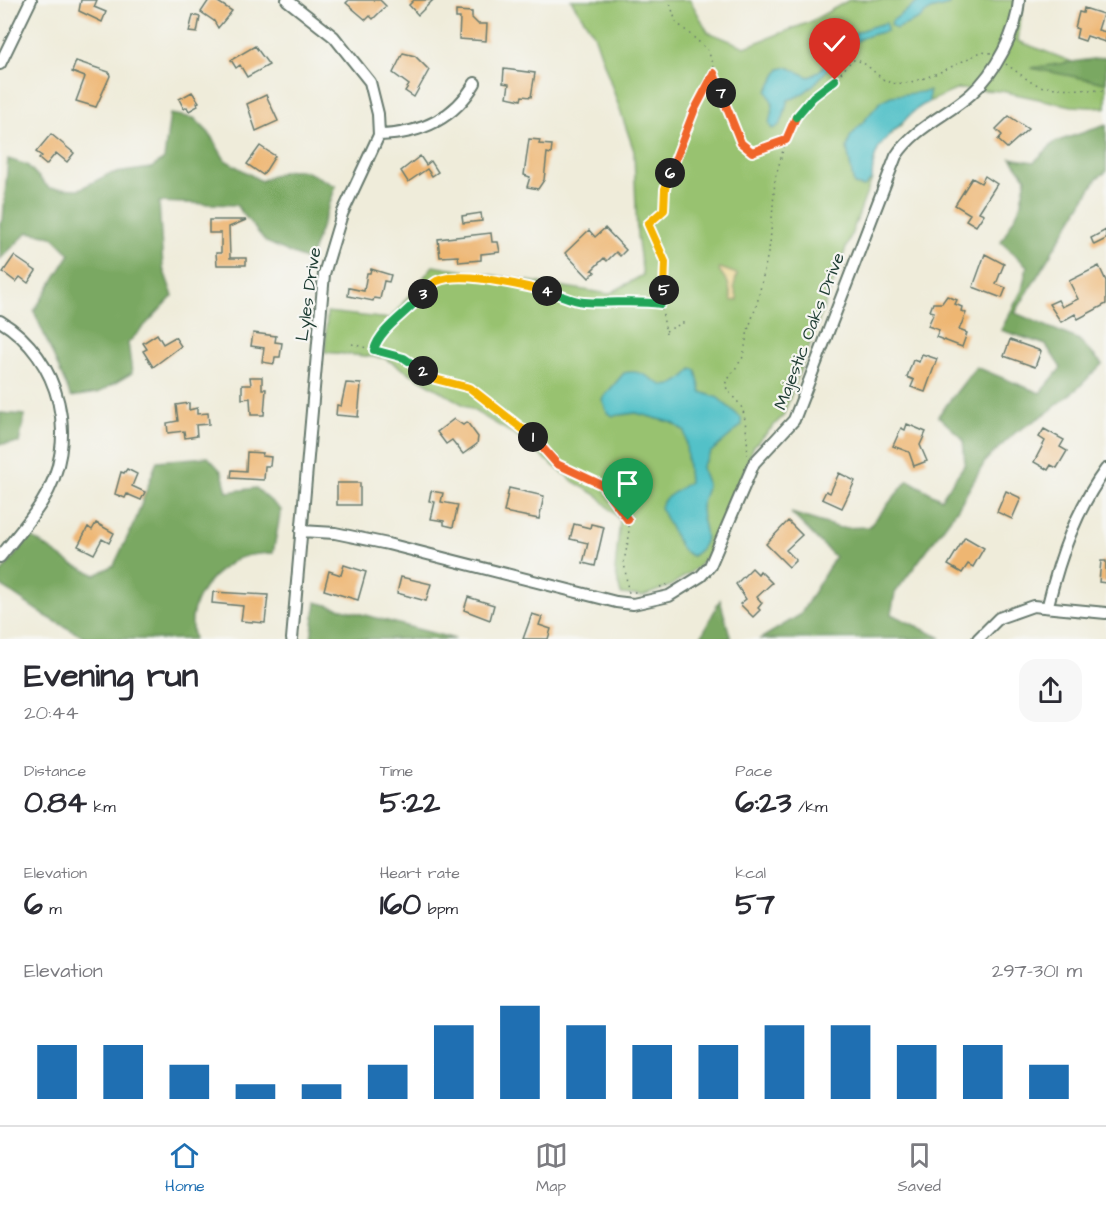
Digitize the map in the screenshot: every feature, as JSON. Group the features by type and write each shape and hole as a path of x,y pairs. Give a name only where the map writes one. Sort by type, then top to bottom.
{"street":[{"path":"0,64 32,0"},
{"path":"287,0 304,4 370,82 378,114 379,135 414,132 446,117 466,98 475,83"},
{"name":"Majestic Oaks Drive","path":"301,531 335,533 388,544 615,602 633,604 669,596 701,576 720,549 754,464 794,420 896,156 914,133 970,95 982,83 1012,31 1018,0"},
{"name":"Lyles Drive","path":"292,639 324,274 342,213 379,135"},
{"path":"0,321 20,334 42,361 57,394 63,439 59,464 43,502 0,557"},
{"path":"1048,605 1071,530 1085,498 1106,469"},
{"path":"978,639 999,618 1033,606 1048,605 1106,613"}],"path":[{"path":"669,0 676,22 712,56 714,73 735,132 746,149 757,152 786,140"},
{"path":"746,456 750,446 744,427 743,410 725,384 743,357 770,244 775,180 786,140 802,109 835,80 852,60 860,61 886,81 897,84 920,80 966,61 981,52 995,55"},
{"path":"1004,62 1031,82 1043,87 1106,91"},
{"path":"687,321 666,332 661,304 665,262 648,224 664,210 667,179 694,111 714,73"},
{"path":"374,350 380,335 406,314 433,284 449,279 507,284 582,302 611,303 630,300 661,304"},
{"path":"352,344 404,358 435,379 470,388 535,439 557,464 602,485 628,520 624,561 628,592 645,592"},
{"path":"659,588 671,583"}],"green space":[{"path":"571,0 690,0 708,32 745,47 810,22 849,0 1023,0 1018,41 1093,70 1106,69 1106,108 1072,106 1001,91 958,89 912,109 899,127 886,138 876,153 872,179 783,416 754,446 714,546 698,567 670,586 643,596 621,594 615,570 620,520 598,496 574,482 512,433 384,358 325,352 327,312 390,319 433,266 609,294 643,275 637,236 634,151 594,34"},
{"path":"1106,57 1106,83 1031,68"},
{"path":"170,114 194,118 209,133 225,160 261,181 283,171 299,170 336,186 309,261 266,242 236,205 159,202 163,268 173,296 128,343 132,373 98,393 71,397 34,311 70,254 52,236 28,232 0,259 0,222 3,220 8,159 27,165 49,188 80,189 109,174 151,168 164,159"},
{"path":"1106,125 1106,172 1097,178 1015,313 1079,340 1102,364 1078,388 1047,413 1016,432 986,460 958,508 895,593 891,614 941,638 760,639 800,615 835,557 791,513 840,528 869,527 908,480 941,499 965,464 963,439 938,416 976,367 1040,393 1061,368 1046,345 1001,330 1022,290 1027,266 1001,242 1020,207 1026,178 1011,158 1034,162 1055,142"},
{"path":"0,413 25,415 19,443 0,444"},
{"path":"208,457 222,472 227,492 256,488 281,510 273,553 236,559 213,577 206,586 195,605 192,616 194,639 87,639 44,615 0,585 0,574 30,536 72,564 96,575 114,565 136,519 157,461"},
{"path":"720,600 731,639 700,639"},
{"path":"316,602 455,639 311,639"}],"sand":[{"path":"720,268 737,274 734,287 738,300 732,301 728,283 719,270"}],"water":[{"path":"921,0 949,0 949,5 930,10 919,19 896,29 891,26 892,21"},
{"path":"886,23 887,31 863,38 850,46 809,89 788,100 782,121 772,129 769,124 773,104 767,91 780,69 788,67 809,77 814,75 823,67 836,48 850,36 861,30"},
{"path":"929,91 929,102 913,112 878,149 872,179 864,187 854,185 847,148 850,137 881,101 891,96"},
{"path":"692,369 696,370 701,392 718,398 741,418 742,425 711,452 702,466 707,485 701,508 706,534 704,545 692,556 682,550 660,507 665,499 689,482 685,432 673,423 636,413 613,416 607,412 602,399 624,373 644,374 657,383 671,385"}],"building":[{"path":"81,0 97,0 94,7 106,12 102,22 79,11"},
{"path":"209,0 215,0 232,11 218,28 214,21 201,12"},
{"path":"349,0 380,0 386,6 373,19 370,16 366,20 346,3"},
{"path":"414,0 433,0 418,15 409,5"},
{"path":"1084,8 1103,14 1098,30 1106,32 1105,42 1087,36 1085,41 1076,38 1078,29 1075,28 1079,12 1083,13"},
{"path":"456,11 472,12 472,18 478,24 487,24 486,41 459,39 460,18 456,18"},
{"path":"193,15 200,17 197,33 189,32"},
{"path":"255,46 269,65 247,77 240,65 236,68 231,60"},
{"path":"403,53 415,56 429,70 414,97 405,91 409,85 393,73"},
{"path":"76,61 109,72 110,76 96,107 76,101 85,77 72,72"},
{"path":"504,69 535,73 531,97 522,96 521,100 507,97 509,84 503,83"},
{"path":"192,92 199,102 198,106 189,111 187,107 184,109 179,99"},
{"path":"266,95 278,121 256,131 247,104"},
{"path":"1009,116 1028,129 1007,148 998,140 1002,135 996,129"},
{"path":"51,134 74,153 67,162 56,153 46,165 39,159 42,156 36,152"},
{"path":"529,139 540,140 539,144 552,145 551,154 547,153 544,180 538,189 527,187 530,177 524,175"},
{"path":"260,146 275,156 263,175 247,164"},
{"path":"420,156 426,165 431,161 438,172 432,176 427,169 408,182 401,171"},
{"path":"985,176 997,184 979,212 984,214 976,226 966,220 970,214 955,205 972,178 981,183"},
{"path":"481,213 482,221 463,223 462,216"},
{"path":"209,220 246,220 229,227 230,258 246,258 246,265 217,265 216,253 221,253 221,233 209,233"},
{"path":"605,228 626,250 620,256 616,252 607,261 604,258 592,270 595,272 589,278 565,253 589,230 595,237"},
{"path":"1106,230 1106,239 1094,245 1091,238"},
{"path":"491,233 492,242 498,242 500,252 481,254 481,260 459,262 458,256 440,257 438,239"},
{"path":"985,254 1004,264 996,284 1006,288 1002,298 973,287"},
{"path":"14,256 36,271 28,283 20,277 16,282 3,272"},
{"path":"1099,266 1106,281 1106,304 1078,319 1075,314 1061,322 1049,304 1058,300 1062,307 1078,299 1069,281"},
{"path":"371,269 391,275 389,282 384,281 380,299 374,298 373,301 348,296 349,288 364,291 367,273 370,273"},
{"path":"947,296 957,300 955,304 962,307 961,311 966,313 959,330 967,333 962,347 936,337 939,330 928,326 934,312 930,311 933,303 942,303"},
{"path":"253,333 276,336 275,342 282,343 280,357 275,357 274,364 262,362 264,348 251,346"},
{"path":"157,334 163,344 175,337 181,346 153,367 143,351 147,349 143,343"},
{"path":"1010,340 1041,351 1035,367 1004,356"},
{"path":"922,354 937,359 925,392 911,387 914,380 907,377 913,360 919,362"},
{"path":"250,377 262,377 262,389 266,389 264,415 251,415 250,398 242,399 242,385 251,385"},
{"path":"346,383 361,384 358,417 336,415 337,405 341,406"},
{"path":"189,403 189,410 197,408 197,414 208,413 209,424 196,425 197,436 185,438 184,431 168,433 167,423 178,421 176,405"},
{"path":"454,419 463,425 467,422 478,437 477,444 463,454 452,440 446,444 437,432"},
{"path":"907,424 926,432 920,445 927,461 914,466 909,452 893,446 901,428 905,430"},
{"path":"1044,429 1064,440 1060,447 1067,451 1057,468 1051,465 1048,470 1034,462 1045,441 1039,437"},
{"path":"247,452 263,453 262,456 271,457 270,466 265,466 264,480 231,478 232,470 246,471"},
{"path":"127,469 137,474 132,486 145,492 141,500 127,494 125,498 115,494 121,472 124,473"},
{"path":"839,473 855,481 842,508 822,499 826,491 830,493"},
{"path":"337,483 360,483 360,505 337,505"},
{"path":"509,488 544,496 539,519 504,512"},
{"path":"431,491 443,493 441,502 458,505 453,527 444,525 444,521 431,519 435,502 429,501"},
{"path":"1006,491 1021,498 1012,519 997,512"},
{"path":"788,521 802,535 786,550 796,560 789,567 766,544"},
{"path":"96,523 114,533 109,543 102,539 94,554 78,546 88,527 92,530"},
{"path":"574,524 590,528 591,524 604,527 595,566 583,563 588,543 570,539"},
{"path":"965,537 984,548 973,567 968,564 962,573 948,565"},
{"path":"1101,561 1106,561 1106,583 1099,582"},
{"path":"344,565 366,572 358,600 324,590 329,571 341,575"},
{"path":"752,568 758,574 760,571 772,583 757,597 762,603 758,608 760,610 753,617 740,604 746,599 736,584"},
{"path":"401,577 431,584 426,601 397,593"},
{"path":"213,592 268,595 265,623 241,621 243,606 212,603"},
{"path":"468,597 494,605 490,620 464,610"},
{"path":"532,614 542,617 539,625 551,629 548,639 523,639"}],"route":[{"path":"628,520 602,485 591,477 557,464 535,439 480,395 460,384 435,379 397,355 374,350 376,341 439,280 467,279 498,282 551,292 582,302 611,303 630,300 661,304 666,272 665,262 648,224 664,210 667,179 701,95 714,73 735,132 746,149 752,152 786,140 788,131 802,109 835,80"}]}
